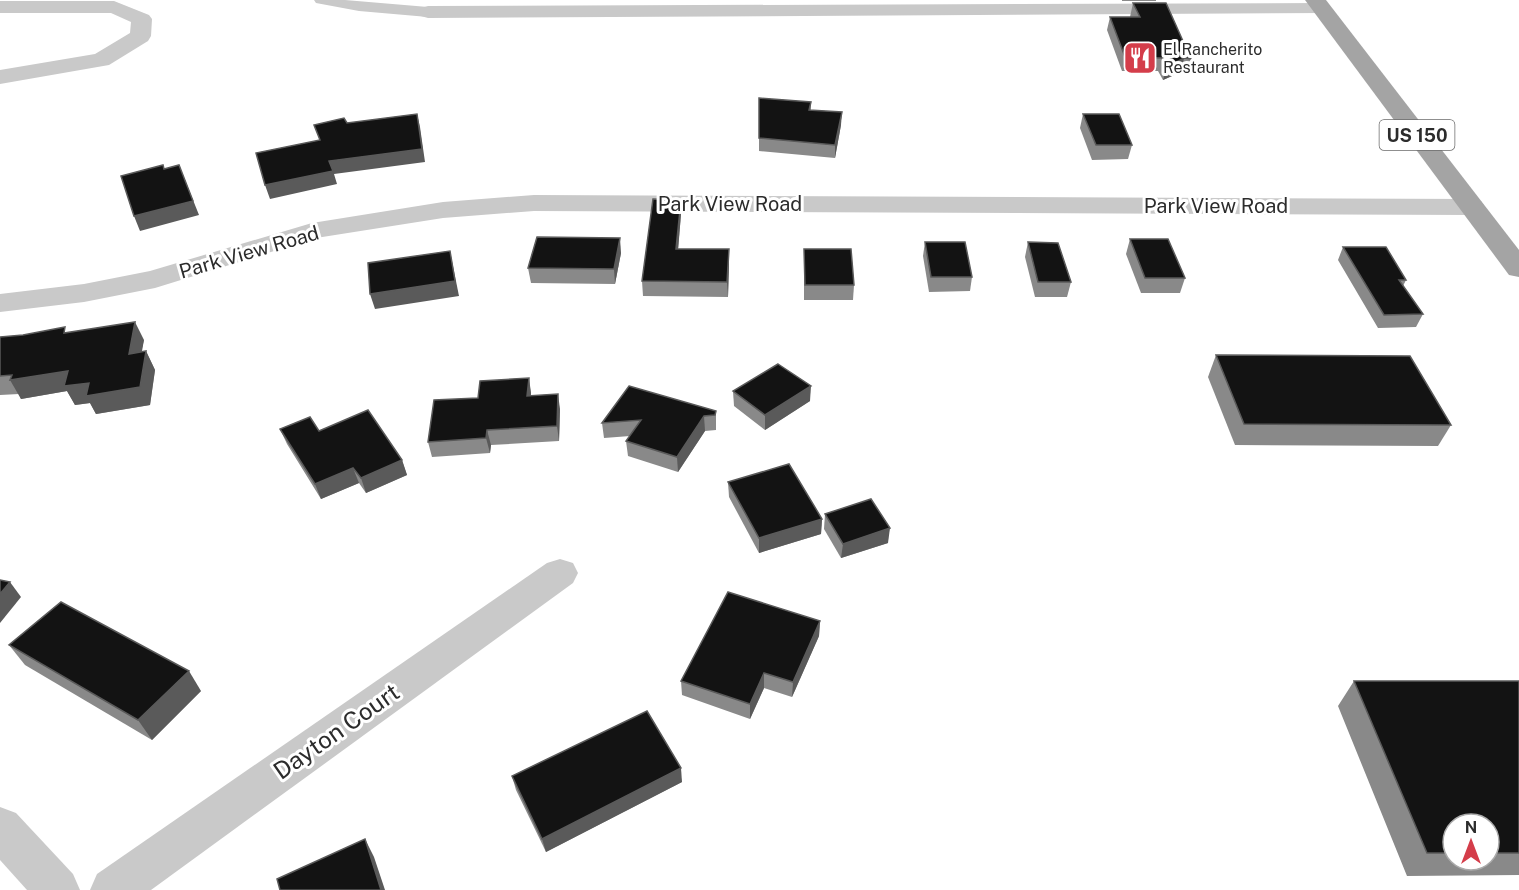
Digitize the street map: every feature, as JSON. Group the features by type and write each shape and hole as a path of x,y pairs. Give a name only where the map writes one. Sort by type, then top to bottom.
{"main road":[{"name":"US 150","path":"1318,5 1519,270"}],"street":[{"path":"428,12 522,6 1318,5"},
{"path":"0,7 114,7 142,19 140,36 101,60 0,77"},
{"name":"Park View Road","path":"0,303 84,293 155,279 312,231 443,210 534,203 1472,207"},
{"name":"Dayton Court","path":"113,890 560,573"},
{"path":"0,828 57,890"}],"lane":[{"path":"321,0 359,7 428,12"}],"building":[{"path":"1133,3 1166,3 1191,59 1184,58 1167,67 1162,58 1125,57 1110,17 1140,17"},
{"path":"759,98 811,102 809,110 842,112 835,145 759,138"},
{"path":"417,114 422,149 329,161 333,171 265,185 256,153 320,140 314,125 344,118 347,123"},
{"path":"1083,114 1119,114 1132,145 1096,145"},
{"path":"163,165 164,169 179,165 193,201 134,216 121,176"},
{"path":"653,199 681,200 676,249 729,249 727,282 642,281"},
{"path":"537,237 620,238 614,269 528,268"},
{"path":"1130,239 1168,239 1185,278 1145,278"},
{"path":"925,242 965,242 972,277 931,277"},
{"path":"1028,242 1058,243 1071,282 1038,282"},
{"path":"1343,247 1386,247 1406,280 1399,280 1423,314 1384,315"},
{"path":"804,249 851,249 854,285 805,285"},
{"path":"450,251 455,281 370,294 368,263"},
{"path":"135,322 129,354 146,351 140,387 86,396 89,383 64,386 68,371 10,380 12,375 0,376 0,337 65,327 64,333"},
{"path":"1216,355 1410,356 1451,425 1244,424"},
{"path":"778,364 811,386 765,415 733,391"},
{"path":"529,378 527,396 558,394 557,426 487,430 486,438 428,442 434,400 478,398 480,381"},
{"path":"629,386 716,411 715,415 704,416 677,457 626,441 641,420 602,423"},
{"path":"368,410 402,460 361,478 353,468 315,484 280,429 310,417 319,431"},
{"path":"789,464 822,519 759,538 728,482"},
{"path":"871,499 890,528 843,544 825,514"},
{"path":"0,580 10,582 0,594"},
{"path":"728,592 820,621 793,682 764,673 750,704 681,681"},
{"path":"61,602 189,671 138,720 9,645"},
{"path":"1354,681 1519,681 1519,853 1501,853 1501,812 1441,812 1441,853 1427,853"},
{"path":"647,711 681,768 542,839 512,776"},
{"path":"365,839 381,890 280,890 277,879"}],"place":[{"name":"El Rancherito Restaurant","path":"1140,58"}]}
